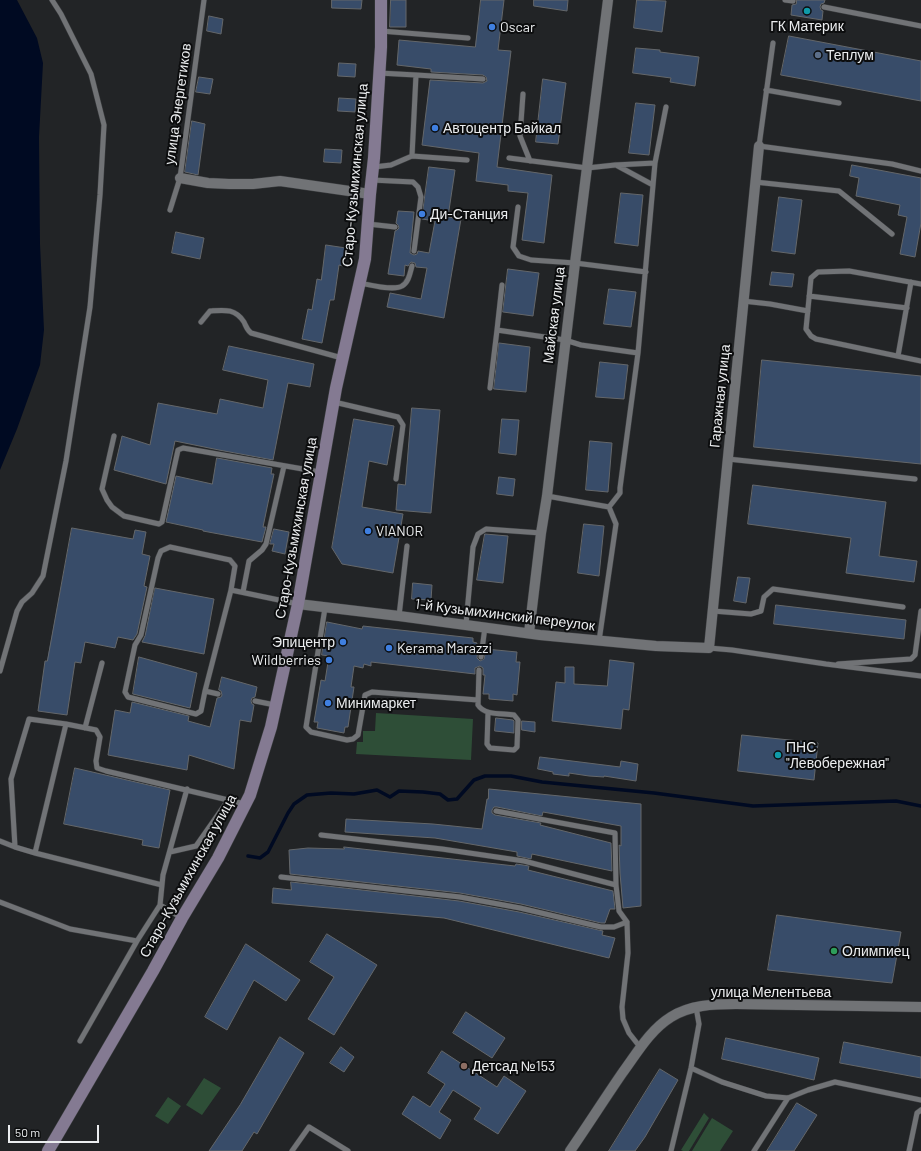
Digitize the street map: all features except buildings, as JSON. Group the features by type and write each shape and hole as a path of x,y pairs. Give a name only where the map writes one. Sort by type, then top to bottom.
{"main road":[{"name":"Старо-Кузьмихинская улица","path":"48,1151 218,858 250,795 271,727 298,604 342,358 365,259 379,73 381,0"}],"street":[{"name":"Майская улица","path":"529,633 608,0"},
{"name":"Гаражная улица","path":"709,648 759,146"},
{"path":"180,178 208,183 229,184 280,182 370,194"},
{"name":"1-й Кузьмихинский переулок","path":"298,604 466,624 540,635 656,646 709,648"},
{"name":"улица Мелентьева","path":"570,1151 640,1047 662,1023 675,1015 696,1007 717,1004 921,1007"}],"lane":[{"path":"0,671 17,611 22,602 32,593 43,576 66,461 90,307 100,195 104,125 91,74 61,14 52,0"},
{"name":"улица Энергетиков","path":"170,210 180,178 204,0"},
{"path":"785,0 793,2"},
{"path":"824,7 921,26"},
{"path":"381,31 468,38"},
{"path":"773,43 759,146 892,164 921,171"},
{"path":"379,73 482,79"},
{"path":"412,156 416,75"},
{"path":"766,90 839,103"},
{"path":"523,94 520,136 530,161"},
{"path":"609,507 620,493 638,353 655,163 666,107"},
{"path":"373,167 391,165 412,156 467,160"},
{"path":"509,158 587,168 655,163"},
{"path":"615,165 653,185"},
{"path":"371,180 413,182 418,187 421,197 414,230 414,251"},
{"path":"755,182 839,191 892,234"},
{"path":"518,207 514,247 519,256 531,260 575,263 646,272"},
{"path":"368,224 395,227"},
{"path":"360,283 395,288 402,287 410,276 412,266"},
{"path":"921,284 849,271 818,272 811,278 806,329 811,336 816,339 921,361"},
{"path":"898,356 911,282"},
{"path":"490,388 502,285"},
{"path":"809,296 907,308"},
{"path":"744,301 808,311"},
{"path":"201,322 210,311 225,310 236,313 251,333 342,358"},
{"path":"496,330 565,340 581,345 638,353"},
{"path":"334,402 398,417 403,425 396,479"},
{"path":"114,436 102,489 107,500 112,507 124,516 159,524 162,522 178,450 183,448 321,472"},
{"path":"728,459 915,479"},
{"path":"243,592 249,561 262,550 266,544 284,466"},
{"path":"547,496 609,507"},
{"path":"599,640 616,524 609,507"},
{"path":"466,624 473,547 478,534 486,529 541,533"},
{"path":"399,616 407,546"},
{"path":"170,547 230,560 235,566 231,590 201,711 196,714 128,697 126,692 135,645 141,635 158,558 161,551 170,547"},
{"path":"713,611 751,614 761,611 764,597 773,589 903,607"},
{"path":"231,590 298,604"},
{"path":"325,608 306,727 311,732 347,740 353,739 358,735 365,695 372,692 478,700"},
{"path":"826,664 911,659 915,655 921,611"},
{"path":"481,657 485,627"},
{"path":"709,648 921,676"},
{"path":"85,728 102,663"},
{"path":"480,670 478,700 480,710 488,713 514,715 518,720 517,747 514,750 490,748 487,744 488,713"},
{"path":"205,691 218,694"},
{"path":"255,701 276,705"},
{"path":"15,847 11,779 29,719 96,730 100,737 96,761 97,768 246,804"},
{"path":"35,853 66,724"},
{"path":"80,1040 137,941 160,905 163,875 187,789"},
{"path":"170,852 196,846 229,799"},
{"path":"496,811 615,833 616,885 620,911 627,922 628,953 622,1008 623,1019 629,1033 640,1047"},
{"path":"321,835 442,849 524,862 616,885"},
{"path":"0,841 35,853 162,885"},
{"path":"281,877 460,897 520,908 601,926 614,927 627,922"},
{"path":"0,902 70,929 137,941"},
{"path":"160,905 182,918"},
{"path":"670,1151 692,1068 699,1024 696,1007"},
{"path":"692,1068 722,1082 766,1096 788,1098 835,1082 921,1100"},
{"path":"754,1151 788,1098"},
{"path":"909,1151 917,1113 921,1110"},
{"path":"292,1151 309,1127 348,1151"}],"green space":[{"path":"376,713 473,719 471,760 356,754 357,742 363,742 363,731 375,731"},
{"path":"204,1078 221,1088 202,1115 186,1105"},
{"path":"168,1097 181,1106 168,1124 155,1116"},
{"path":"704,1113 709,1118 689,1151 681,1150"},
{"path":"712,1118 733,1131 720,1151 692,1151"}],"water":[{"path":"0,0 17,0 37,38 43,63 39,137 40,244 44,330 40,365 17,429 0,470"}],"waterway":[{"path":"248,856 260,858 268,852 294,804 307,795 331,793 354,794 377,790 390,797 399,791 423,792 440,794 448,800 457,799 474,780 485,776 511,776 542,782 654,793 753,806 896,801 921,806"}],"place":[{"name":"ГК Материк","path":"807,11"},
{"name":"Oscar","path":"492,27"},
{"name":"Теплум","path":"818,55"},
{"name":"Автоцентр Байкал","path":"435,128"},
{"name":"Ди-Станция","path":"422,214"},
{"name":"VIANOR","path":"368,531"},
{"name":"Эпицентр","path":"343,642"},
{"name":"Kerama Marazzi","path":"389,648"},
{"name":"Wildberries","path":"329,660"},
{"name":"Минимаркет","path":"328,703"},
{"name":"ПНС \"Левобережная\"","path":"778,755"},
{"name":"Олимпиец","path":"834,951"},
{"name":"Детсад №153","path":"464,1066"}]}
